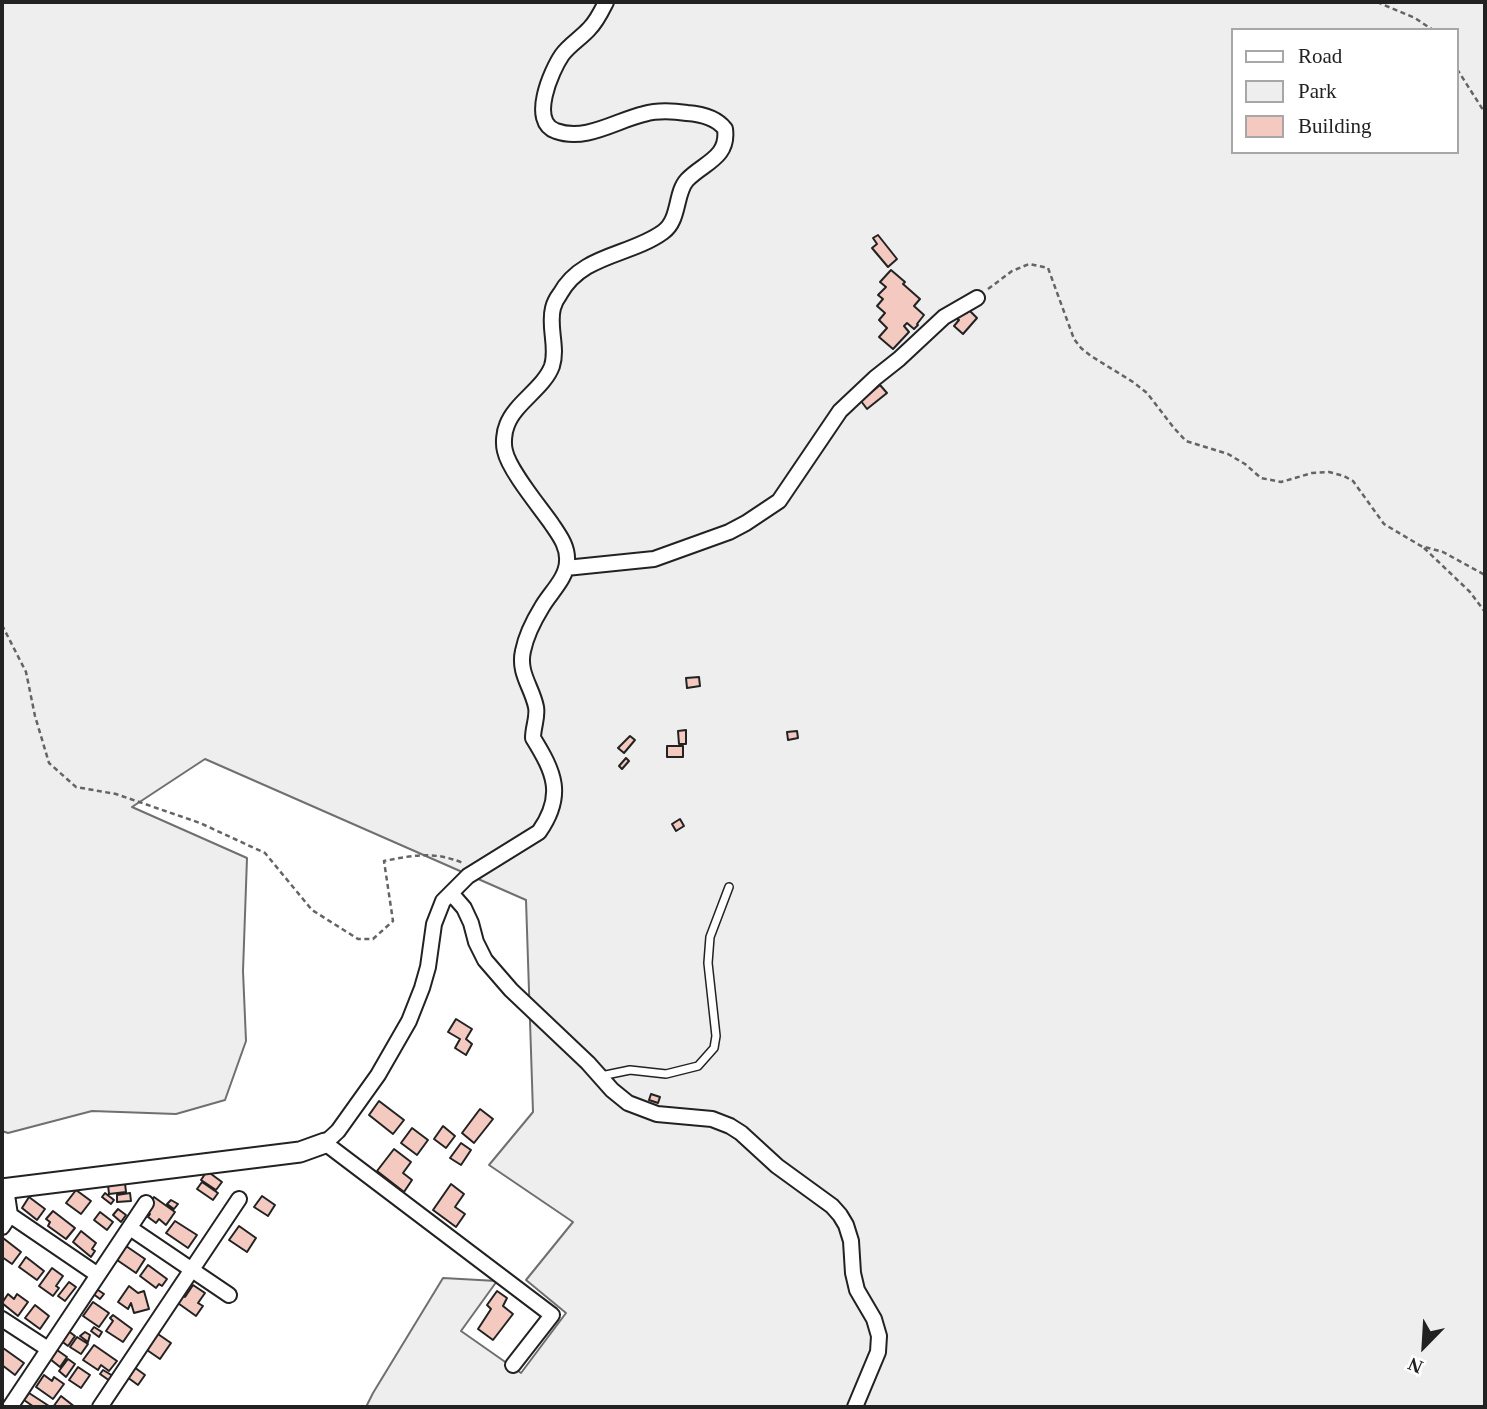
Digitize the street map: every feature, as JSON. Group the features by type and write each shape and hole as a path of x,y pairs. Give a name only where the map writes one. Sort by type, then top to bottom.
{"street":[{"path":"98,1275 6,1221 4,1188 300,1152 325,1143 338,1131 378,1075 409,1021 428,967 437,914 443,901 468,876 539,832 547,821 554,801 555,783 551,770 533,738 536,704 524,674 522,655 541,607 566,568 567,559 562,540 518,477 505,452 507,425 552,367 553,308 567,283 601,258 643,243 665,231 673,221 684,184 720,152 725,145 726,136 720,122 700,114 675,111 642,114 581,133 554,131 547,126 542,107 557,63 565,51 590,29 606,2"},
{"path":"566,568 654,559 729,532 746,523 779,501 840,411 944,317 977,298"},
{"path":"451,893 464,908 485,960 511,990 588,1063 612,1090 628,1103 657,1114 712,1119 730,1126 840,1215 851,1241 857,1290 874,1319 879,1336 878,1352 855,1407"},
{"path":"325,1143 552,1315 513,1365"},
{"path":"100,1407 239,1199"},
{"path":"10,1407 146,1203"},
{"path":"130,1228 229,1295"},
{"path":"2,1319 48,1349"}],"lane":[{"path":"600,1076 630,1070 666,1074 698,1066 714,1048 715,1022 708,963 710,937 729,887"}],"path":[{"path":"1377,2 1415,18 1430,28"},
{"path":"1459,72 1485,113"},
{"path":"977,298 1012,271 1029,264 1048,268 1074,339 1081,348 1147,394 1186,441 1228,454 1261,478 1281,482 1312,473 1329,472 1353,481 1384,524 1422,546 1471,592 1485,612"},
{"path":"1422,546 1443,552 1485,575"},
{"path":"2,625 26,672 49,763 76,787 116,794 200,823 265,853 312,910 359,939 373,939 393,921 384,861 421,854 447,857 478,869"}],"green space":[{"path":"2,2 1485,2 1485,1407 366,1407 443,1278 497,1281 461,1331 521,1373 566,1313 526,1280 573,1222 489,1165 533,1112 526,900 205,759 132,807 247,858 243,971 246,1041 225,1100 176,1114 92,1111 8,1133 2,1131"}],"building":[{"path":"878,235 897,259 888,267 872,248 877,244 873,238"},
{"path":"891,270 920,299 914,306 924,315 914,329 907,323 904,326 909,332 893,349 879,337 887,328 879,320 885,313 877,306 883,299 878,295 886,287 880,282"},
{"path":"969,310 977,318 963,334 954,326 964,311 967,313"},
{"path":"880,385 887,393 867,409 861,401"},
{"path":"699,677 700,686 687,688 686,678"},
{"path":"686,730 686,744 679,744 678,731"},
{"path":"797,731 798,738 788,740 787,732"},
{"path":"630,736 635,740 624,753 618,748"},
{"path":"667,746 683,746 683,757 667,757"},
{"path":"626,758 629,761 622,769 619,766"},
{"path":"680,819 684,826 676,831 672,824"},
{"path":"456,1019 472,1029 466,1039 472,1044 466,1055 455,1048 460,1039 448,1032"},
{"path":"651,1094 660,1097 658,1103 649,1100"},
{"path":"379,1101 404,1120 393,1134 369,1115"},
{"path":"480,1109 493,1119 474,1143 462,1133"},
{"path":"443,1126 455,1136 446,1148 434,1139"},
{"path":"412,1128 428,1140 417,1155 401,1143"},
{"path":"461,1143 471,1150 461,1165 450,1158"},
{"path":"394,1149 411,1162 403,1173 412,1180 404,1192 377,1171"},
{"path":"207,1171 222,1182 216,1190 201,1180"},
{"path":"202,1182 218,1193 213,1200 197,1189"},
{"path":"125,1183 126,1192 109,1194 108,1185"},
{"path":"451,1184 464,1194 455,1207 465,1214 456,1227 433,1210"},
{"path":"76,1190 91,1201 81,1214 66,1203"},
{"path":"105,1193 114,1200 111,1204 102,1197"},
{"path":"130,1193 131,1201 117,1202 117,1195"},
{"path":"262,1196 275,1205 268,1216 254,1207"},
{"path":"29,1197 45,1209 37,1220 22,1208"},
{"path":"154,1197 175,1212 166,1225 159,1219 156,1223 148,1217 150,1214 145,1210"},
{"path":"171,1200 178,1204 174,1209 167,1204"},
{"path":"118,1209 126,1215 121,1222 113,1215"},
{"path":"53,1211 75,1228 66,1239 48,1226 50,1222 46,1219"},
{"path":"100,1212 113,1222 107,1230 94,1220"},
{"path":"175,1221 197,1235 188,1248 166,1233"},
{"path":"239,1226 256,1238 247,1252 229,1240"},
{"path":"81,1231 96,1243 91,1257 73,1242"},
{"path":"3,1238 21,1252 12,1264 2,1257"},
{"path":"126,1246 145,1259 136,1273 117,1260"},
{"path":"26,1257 44,1271 37,1280 19,1267"},
{"path":"148,1265 167,1279 162,1286 159,1284 156,1288 140,1276"},
{"path":"52,1268 63,1276 53,1296 39,1286"},
{"path":"69,1282 76,1287 65,1301 58,1296"},
{"path":"193,1285 205,1293 198,1303 203,1306 196,1316 175,1301 180,1294 185,1297"},
{"path":"129,1286 138,1293 144,1291 149,1309 134,1313 131,1303 128,1309 118,1302"},
{"path":"95,1288 104,1294 100,1299 92,1293"},
{"path":"497,1291 507,1298 503,1306 513,1314 493,1340 478,1329 491,1309 487,1305"},
{"path":"8,1294 14,1299 17,1294 28,1302 18,1316 2,1303"},
{"path":"93,1302 109,1313 99,1327 83,1316"},
{"path":"35,1305 49,1316 40,1329 25,1318"},
{"path":"113,1315 132,1329 123,1342 106,1331 113,1321 110,1318"},
{"path":"94,1327 102,1332 99,1337 91,1331"},
{"path":"67,1330 75,1336 68,1346 60,1340"},
{"path":"85,1332 90,1335 88,1342 80,1336"},
{"path":"155,1332 171,1343 160,1359 144,1348"},
{"path":"77,1337 88,1344 81,1354 70,1347"},
{"path":"94,1345 117,1361 109,1371 101,1365 98,1370 83,1360"},
{"path":"3,1348 24,1363 15,1375 2,1365"},
{"path":"57,1350 67,1357 60,1367 50,1359"},
{"path":"68,1359 75,1364 66,1377 59,1371"},
{"path":"78,1367 90,1375 81,1388 69,1380"},
{"path":"134,1367 145,1375 138,1385 127,1377"},
{"path":"103,1370 113,1376 110,1381 100,1374"},
{"path":"44,1375 52,1381 54,1377 64,1384 53,1399 36,1387"},
{"path":"29,1393 49,1407 34,1407 24,1400"},
{"path":"61,1396 75,1407 53,1407"}]}
